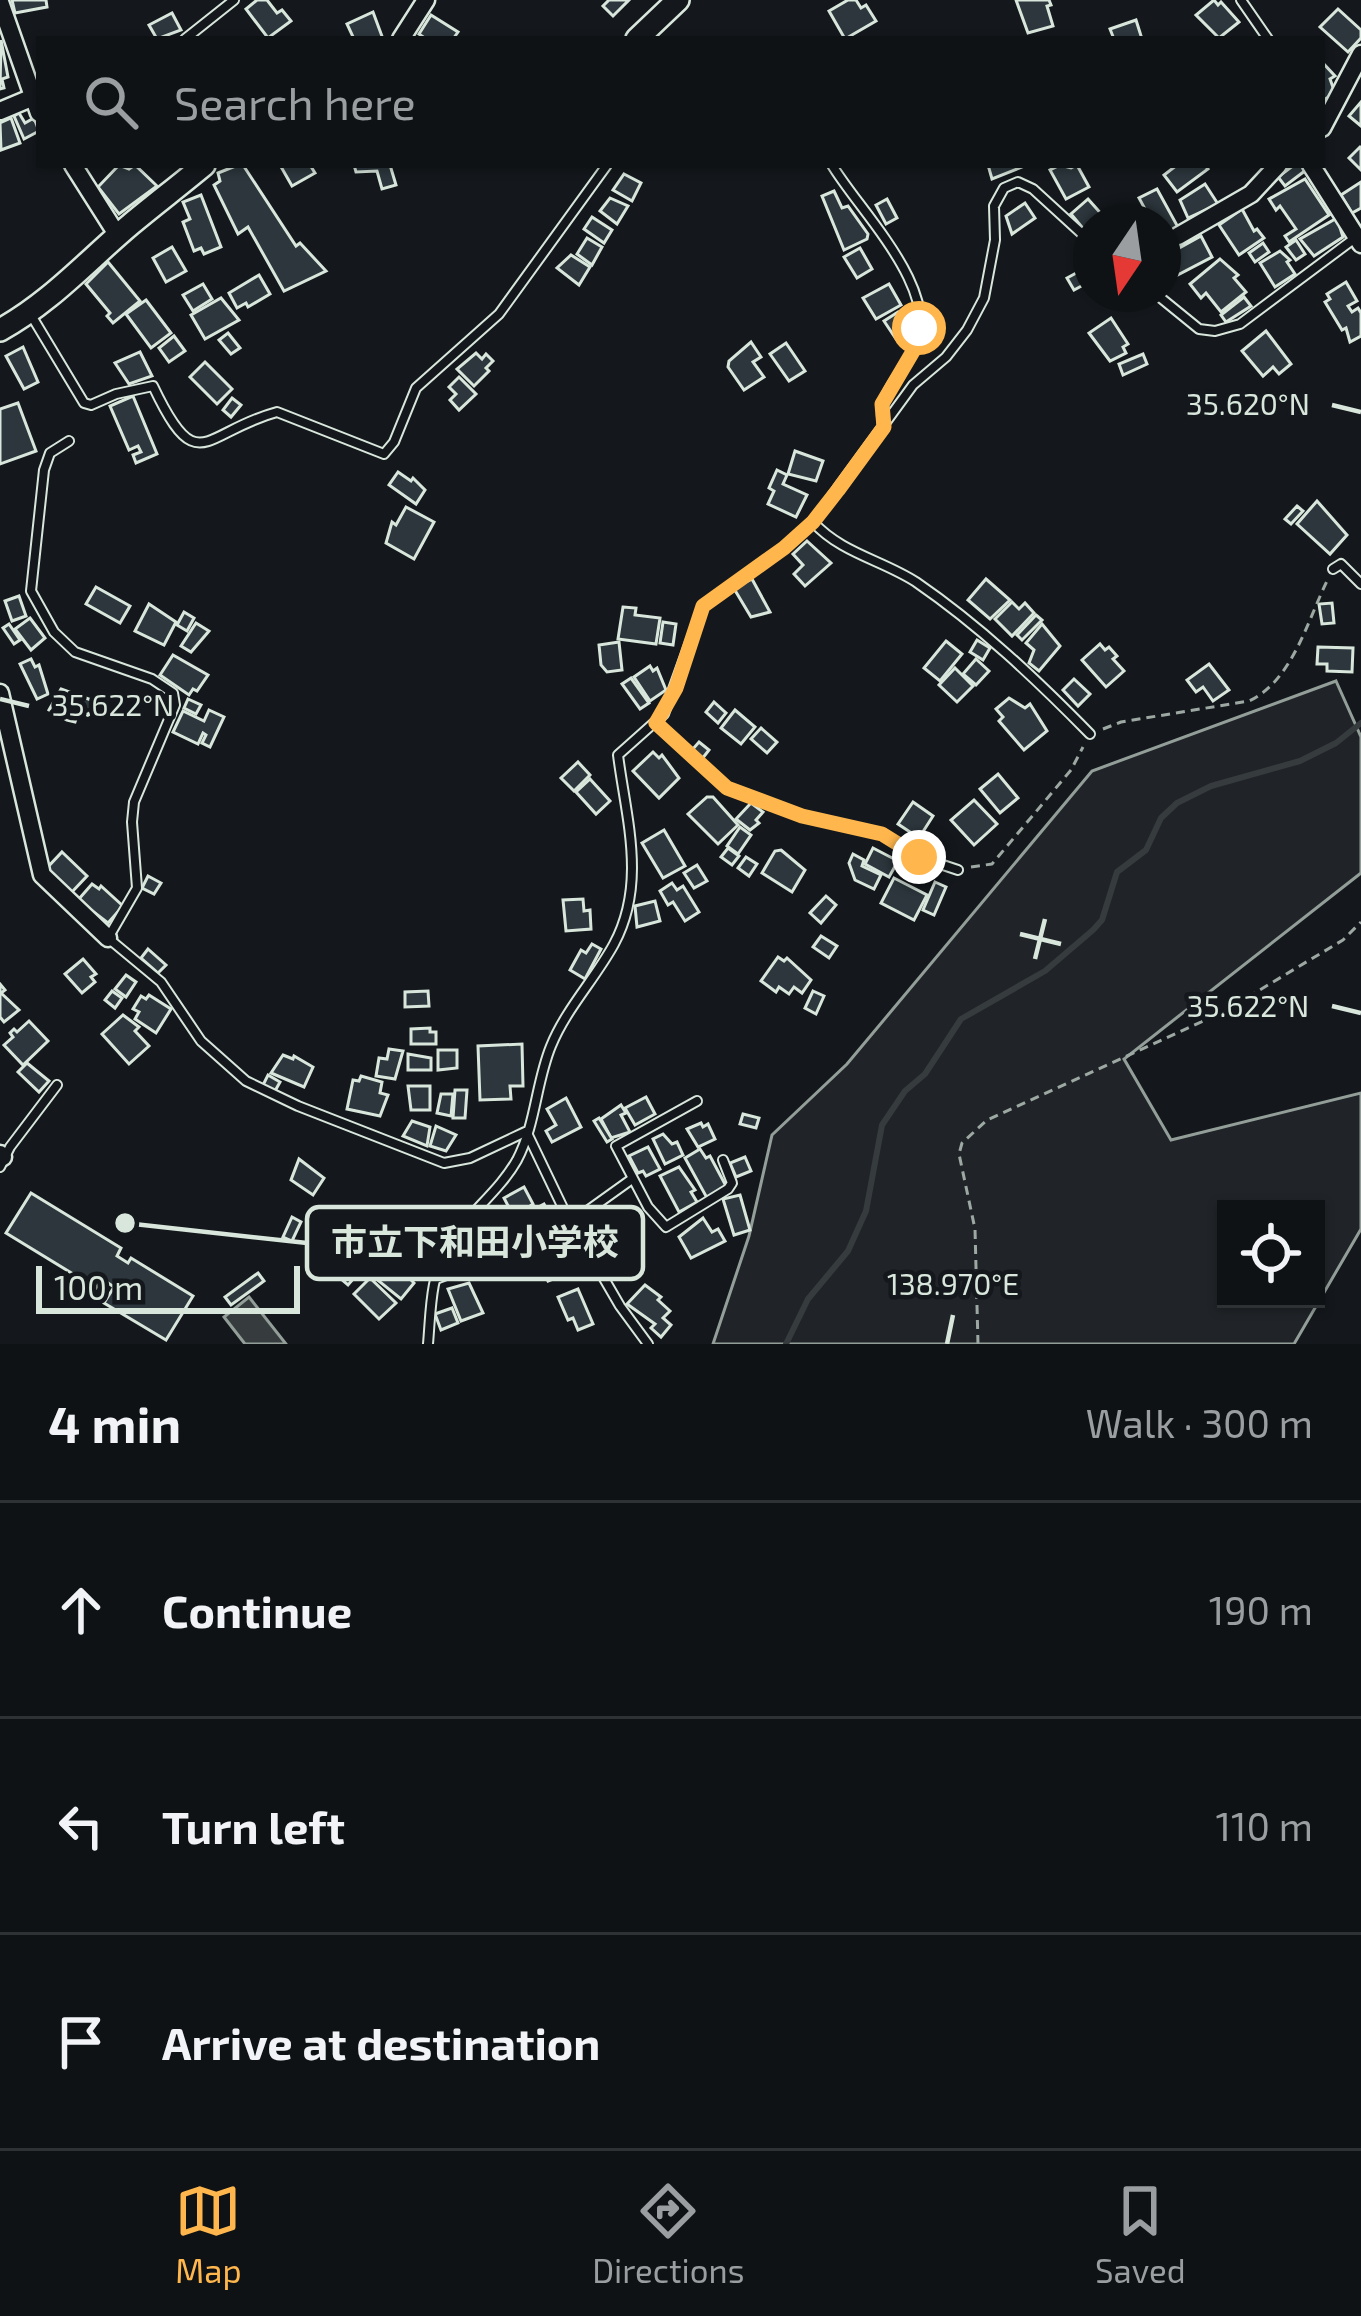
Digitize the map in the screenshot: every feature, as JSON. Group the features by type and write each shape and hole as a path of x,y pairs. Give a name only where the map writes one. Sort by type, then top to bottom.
{"street":[{"path":"402,36 426,0"},
{"path":"640,36 678,0"},
{"path":"0,2 35,106 0,111"},
{"path":"1325,121 1361,55"},
{"path":"75,168 118,236"},
{"path":"0,329 30,313 200,168"},
{"path":"1181,234 1251,194 1275,168"},
{"path":"1313,168 1359,241"},
{"path":"0,693 42,875 108,938"}],"lane":[{"path":"189,36 234,0"},
{"path":"1241,0 1266,36"},
{"path":"30,313 84,403 91,405 153,386 179,435 193,442 210,442 277,412 384,454 394,442 416,388 500,314 606,168"},
{"path":"834,168 919,298 918,341 882,404 884,427"},
{"path":"428,1344 435,1280 449,1243 515,1164 538,1105 550,1049 625,918 632,882 631,841 618,755 656,723 676,688 703,606 813,522 913,386 946,357 972,321 988,277 995,240 994,206 1004,188 1018,182 1033,189 1073,226"},
{"path":"1178,312 1198,328 1224,329 1240,323 1359,241"},
{"path":"69,440 50,453 44,470 31,590 63,643 75,652 152,679 173,693 175,705 134,802 137,889 108,938 161,982 216,1056 257,1088 444,1162 470,1158 526,1132"},
{"path":"813,522 833,542 931,592 1022,666 1090,734"},
{"path":"1333,569 1341,564 1361,584"},
{"path":"656,723 727,788 802,816 882,834 919,857 958,870"},
{"path":"1,1159 57,1085"},
{"path":"698,1101 616,1146 632,1179 666,1227 728,1189 732,1184 723,1160"},
{"path":"526,1132 573,1225 648,1344"},
{"path":"435,1280 573,1225 632,1179"}],"path":[{"path":"958,870 992,864 1071,770 1090,734 1121,722 1249,701 1268,692 1283,672 1333,569"},
{"path":"978,1344 975,1229 958,1154 962,1143 987,1120 1223,1012 1343,940 1361,922"}],"shaded area":[{"path":"1336,681 1361,737 1361,873 1124,1059 1171,1140 1361,1093 1361,1229 1325,1291 1325,1200 1217,1200 1217,1308 1315,1308 1294,1344 713,1344 749,1236 772,1135 847,1064 1092,771"},
{"path":"249,1297 286,1344 245,1344 224,1317"}],"building":[{"path":"12,0 46,0 47,7 15,13"},
{"path":"257,0 267,0 291,21 266,36 246,9"},
{"path":"609,0 629,0 613,16 603,6"},
{"path":"856,0 861,8 866,5 876,21 843,36 829,11"},
{"path":"1016,0 1049,0 1053,26 1028,33"},
{"path":"1214,0 1239,22 1217,36 1196,15"},
{"path":"1338,9 1361,30 1361,38 1348,52 1320,27"},
{"path":"373,12 382,36 353,36 347,24"},
{"path":"172,13 181,30 155,36 149,25"},
{"path":"431,15 458,32 455,36 419,34"},
{"path":"1136,20 1141,36 1113,36 1110,29"},
{"path":"1,40 8,77 2,79 4,88 0,89"},
{"path":"1325,65 1335,76 1330,79 1335,93 1325,99"},
{"path":"1361,102 1361,126 1349,116"},
{"path":"19,113 25,123 34,118 36,133 24,139 14,116"},
{"path":"11,118 20,143 1,150 0,123"},
{"path":"1361,148 1361,170 1349,158"},
{"path":"116,168 138,168 157,186 119,214 98,187"},
{"path":"245,168 296,246 300,243 326,271 284,291 248,227 238,234 214,185 220,181 218,173"},
{"path":"282,168 312,168 315,173 292,186"},
{"path":"355,168 391,168 396,185 382,189 377,171 356,172"},
{"path":"989,168 1020,168 992,179"},
{"path":"1079,168 1089,187 1066,199 1050,170"},
{"path":"1173,168 1208,169 1177,192 1164,175"},
{"path":"1290,168 1306,170 1285,186 1278,177"},
{"path":"624,174 641,183 632,201 613,190"},
{"path":"1305,179 1329,215 1289,242 1285,236 1296,229 1269,199"},
{"path":"1361,182 1361,208 1352,213 1341,195"},
{"path":"1205,184 1218,204 1188,218 1180,200"},
{"path":"1157,189 1165,204 1142,204 1139,198"},
{"path":"834,191 842,208 848,206 868,234 867,239 844,250 822,196"},
{"path":"201,195 221,247 204,254 201,248 194,251 183,222 190,219 183,202"},
{"path":"610,198 628,206 617,224 600,211"},
{"path":"887,199 897,218 886,224 876,205"},
{"path":"1025,203 1035,218 1012,234 1006,216"},
{"path":"1242,209 1254,231 1264,238 1239,255 1219,225"},
{"path":"592,217 612,230 604,243 584,229"},
{"path":"1337,218 1343,237 1314,256 1300,239"},
{"path":"1201,236 1212,257 1181,273 1181,247"},
{"path":"587,238 602,247 592,265 577,254"},
{"path":"1296,240 1305,254 1296,260 1286,247"},
{"path":"1263,243 1269,252 1255,262 1249,253"},
{"path":"172,247 186,271 166,282 153,258"},
{"path":"860,248 872,269 857,278 844,257"},
{"path":"1280,251 1295,274 1275,287 1260,263"},
{"path":"571,255 590,267 579,285 557,268"},
{"path":"1220,259 1238,275 1234,278 1246,292 1221,312 1206,293 1201,298 1190,284"},
{"path":"108,262 140,301 113,323 86,284"},
{"path":"259,275 270,294 237,308 229,293"},
{"path":"1346,282 1357,301 1348,306 1361,313 1361,336 1350,342 1346,328 1342,330 1325,302 1330,299 1327,294"},
{"path":"203,284 212,299 193,311 183,295"},
{"path":"889,284 901,305 876,319 863,298"},
{"path":"1244,297 1251,306 1226,322 1221,315"},
{"path":"221,298 239,320 205,339 191,315"},
{"path":"146,300 171,333 151,348 126,314"},
{"path":"898,312 910,330 896,339 884,321"},
{"path":"1111,318 1128,344 1123,347 1126,353 1110,361 1089,333"},
{"path":"1266,331 1291,364 1279,374 1273,367 1263,376 1242,351"},
{"path":"228,333 240,348 231,354 219,340"},
{"path":"174,336 185,351 169,362 159,348"},
{"path":"751,342 761,357 753,362 764,377 744,390 728,367"},
{"path":"786,343 805,371 789,381 770,354"},
{"path":"23,347 38,382 24,389 6,356"},
{"path":"140,352 152,376 129,384 115,363"},
{"path":"476,353 493,361 474,386 457,369"},
{"path":"1143,354 1147,364 1123,375 1119,364"},
{"path":"205,362 232,389 217,404 190,377"},
{"path":"459,377 476,394 459,410 450,400 456,394 449,387"},
{"path":"133,396 157,454 136,463 133,455 141,452 138,446 129,450 110,406"},
{"path":"232,398 241,405 231,417 223,410"},
{"path":"18,403 36,451 0,464 0,409"},
{"path":"795,451 823,461 816,481 788,474"},
{"path":"777,470 787,475 783,484 807,495 796,517 768,504"},
{"path":"398,472 425,490 416,504 389,485"},
{"path":"1317,501 1347,535 1330,554 1297,524"},
{"path":"1297,506 1303,511 1291,524 1285,519"},
{"path":"406,507 434,522 414,559 386,543 392,522 396,525"},
{"path":"807,541 831,563 805,586 794,574 803,565 793,554"},
{"path":"752,579 770,612 751,617 733,587"},
{"path":"986,579 1010,600 990,619 968,600"},
{"path":"96,587 130,606 120,623 86,604"},
{"path":"19,596 26,616 12,621 5,601"},
{"path":"1012,602 1019,609 1025,603 1034,613 1012,636 995,619"},
{"path":"1332,603 1334,623 1322,624 1319,604"},
{"path":"149,604 176,622 164,645 135,631"},
{"path":"623,607 636,608 635,615 660,618 656,644 618,639"},
{"path":"184,612 194,618 187,631 177,625"},
{"path":"1036,615 1042,620 1022,640 1017,635"},
{"path":"30,618 45,638 31,650 15,629"},
{"path":"663,622 676,624 673,645 660,643"},
{"path":"196,623 209,631 191,652 181,646"},
{"path":"9,624 20,640 14,644 3,628"},
{"path":"1042,624 1060,646 1039,671 1029,663 1034,650 1026,643"},
{"path":"977,640 990,648 983,660 970,652"},
{"path":"946,641 962,654 940,681 924,668"},
{"path":"619,642 622,670 607,672 601,665 599,645"},
{"path":"1100,644 1117,656 1113,659 1124,671 1106,687 1082,660"},
{"path":"1318,647 1353,648 1352,672 1327,671 1327,664 1317,664"},
{"path":"173,655 208,675 197,691 189,695 160,675"},
{"path":"31,659 35,667 39,665 48,694 37,699 20,664"},
{"path":"976,659 989,671 976,685 963,674"},
{"path":"1209,664 1229,690 1213,701 1203,687 1196,692 1187,680"},
{"path":"650,666 653,671 657,668 666,690 650,701 634,677"},
{"path":"955,668 973,686 957,702 939,685"},
{"path":"631,678 649,703 640,709 622,684"},
{"path":"1074,679 1090,694 1078,706 1063,690"},
{"path":"61,689 94,701 88,717 78,713 75,722 49,710"},
{"path":"1009,698 1025,708 1030,704 1047,731 1024,750 999,721 1003,717 996,709"},
{"path":"188,699 201,705 196,714 184,708"},
{"path":"714,702 726,713 718,723 706,712"},
{"path":"209,710 224,717 210,747 202,743 203,733 198,744 173,732 183,711 204,721"},
{"path":"735,710 755,727 741,744 721,728"},
{"path":"761,728 777,742 767,753 751,739"},
{"path":"699,742 709,750 702,759 692,750"},
{"path":"653,752 659,758 662,755 679,778 659,798 633,771"},
{"path":"578,762 590,775 574,791 561,778"},
{"path":"998,774 1018,798 1000,813 980,789"},
{"path":"590,779 610,801 596,814 576,792"},
{"path":"713,797 738,825 718,844 688,814"},
{"path":"974,800 997,824 974,845 951,820"},
{"path":"913,802 933,816 919,838 898,824"},
{"path":"751,803 763,812 750,830 736,819"},
{"path":"740,827 751,835 738,854 727,846"},
{"path":"664,830 685,866 663,878 642,843"},
{"path":"728,848 739,856 732,865 721,857"},
{"path":"873,848 898,861 889,877 865,864"},
{"path":"781,850 805,870 792,892 762,873 775,851"},
{"path":"62,852 87,876 72,892 46,869"},
{"path":"853,854 864,860 862,866 881,875 874,889 855,880 849,863"},
{"path":"746,857 757,864 749,876 738,868"},
{"path":"697,865 707,881 694,888 684,873"},
{"path":"148,876 161,883 154,894 142,888"},
{"path":"894,878 927,895 914,920 881,903"},
{"path":"935,882 946,887 934,915 923,910"},
{"path":"672,883 677,890 683,886 699,912 685,921 660,891"},
{"path":"92,884 123,906 108,923 78,900"},
{"path":"826,896 836,905 821,923 810,913"},
{"path":"583,899 584,911 590,910 591,929 566,931 563,900"},
{"path":"655,901 660,921 637,927 635,906"},
{"path":"821,936 837,946 829,958 813,947"},
{"path":"592,944 601,949 585,979 570,970 581,950 586,953"},
{"path":"148,949 166,965 158,973 141,958"},
{"path":"778,957 787,958 811,980 802,993 794,987 789,994 779,987 776,992 761,981"},
{"path":"83,959 96,974 91,977 95,982 82,993 65,974"},
{"path":"126,975 136,982 126,997 115,989"},
{"path":"0,984 5,990 1,993 19,1010 4,1022 0,1017"},
{"path":"112,991 122,998 115,1008 105,1000"},
{"path":"428,991 429,1006 405,1007 405,992"},
{"path":"813,991 824,996 816,1014 805,1008"},
{"path":"149,995 171,1009 156,1033 135,1019 139,1012 133,1009 141,996"},
{"path":"123,1015 139,1027 135,1031 149,1046 129,1064 102,1034"},
{"path":"29,1021 48,1041 23,1065 4,1045 14,1029 17,1032"},
{"path":"411,1029 436,1032 436,1044 411,1044"},
{"path":"522,1044 523,1086 510,1086 511,1099 480,1100 478,1046"},
{"path":"389,1049 403,1051 395,1079 376,1076 379,1058 387,1059"},
{"path":"438,1050 457,1050 457,1068 438,1070"},
{"path":"408,1054 431,1058 431,1070 408,1070"},
{"path":"283,1055 313,1067 304,1087 271,1073"},
{"path":"27,1063 49,1081 39,1092 18,1072"},
{"path":"268,1075 280,1082 275,1091 263,1085"},
{"path":"361,1076 382,1082 380,1093 388,1095 380,1116 347,1109 353,1080"},
{"path":"408,1086 430,1086 430,1110 411,1110"},
{"path":"455,1090 467,1090 465,1118 453,1118"},
{"path":"441,1094 453,1094 451,1116 437,1113"},
{"path":"646,1097 655,1114 635,1125 625,1108"},
{"path":"566,1098 581,1127 552,1142 546,1131 556,1125 547,1109"},
{"path":"621,1105 630,1132 611,1138 601,1119"},
{"path":"743,1114 759,1118 756,1128 740,1124"},
{"path":"599,1118 612,1139 607,1142 594,1121"},
{"path":"412,1121 430,1127 427,1146 403,1136"},
{"path":"701,1123 703,1127 708,1124 715,1139 698,1147 687,1129"},
{"path":"436,1126 456,1135 446,1151 430,1146"},
{"path":"663,1134 672,1144 677,1142 683,1155 665,1164 653,1139"},
{"path":"648,1147 660,1169 646,1176 643,1171 638,1173 629,1156"},
{"path":"700,1149 706,1158 710,1156 726,1186 707,1198 685,1158"},
{"path":"745,1157 751,1171 736,1177 730,1163"},
{"path":"299,1159 324,1178 313,1195 291,1180"},
{"path":"679,1167 695,1190 691,1192 697,1202 679,1212 660,1176"},
{"path":"524,1187 533,1204 529,1212 544,1204 552,1219 523,1234 504,1198"},
{"path":"31,1193 121,1248 117,1256 128,1263 131,1258 193,1296 166,1340 104,1303 114,1287 102,1279 96,1288 6,1233"},
{"path":"740,1195 750,1230 734,1235 723,1199"},
{"path":"292,1217 301,1222 292,1241 283,1237"},
{"path":"703,1218 725,1241 691,1258 679,1237"},
{"path":"556,1242 573,1271 548,1281 532,1252"},
{"path":"354,1249 368,1262 348,1285 333,1272"},
{"path":"393,1261 414,1283 401,1299 375,1278"},
{"path":"258,1273 264,1281 231,1305 225,1297"},
{"path":"370,1278 396,1303 379,1319 354,1294"},
{"path":"469,1283 483,1313 461,1321 448,1289"},
{"path":"645,1285 670,1311 663,1318 671,1325 661,1337 651,1328 655,1324 627,1304"},
{"path":"578,1289 593,1324 578,1330 558,1297"},
{"path":"452,1308 458,1323 441,1330 435,1314"}],"waterway":[{"path":"786,1344 808,1299 848,1251 866,1211 882,1125 905,1091 925,1074 961,1019 1045,971 1093,930 1102,920 1117,872 1146,850 1161,818 1177,803 1211,786 1300,761 1336,743 1361,723"}],"place":[{"name":"市立下和田小学校","path":"125,1223"}],"route":[{"path":"919,328 915,348 882,404 884,427 813,522 703,606 669,706 656,723 727,788 802,816 871,830 919,857"}]}
